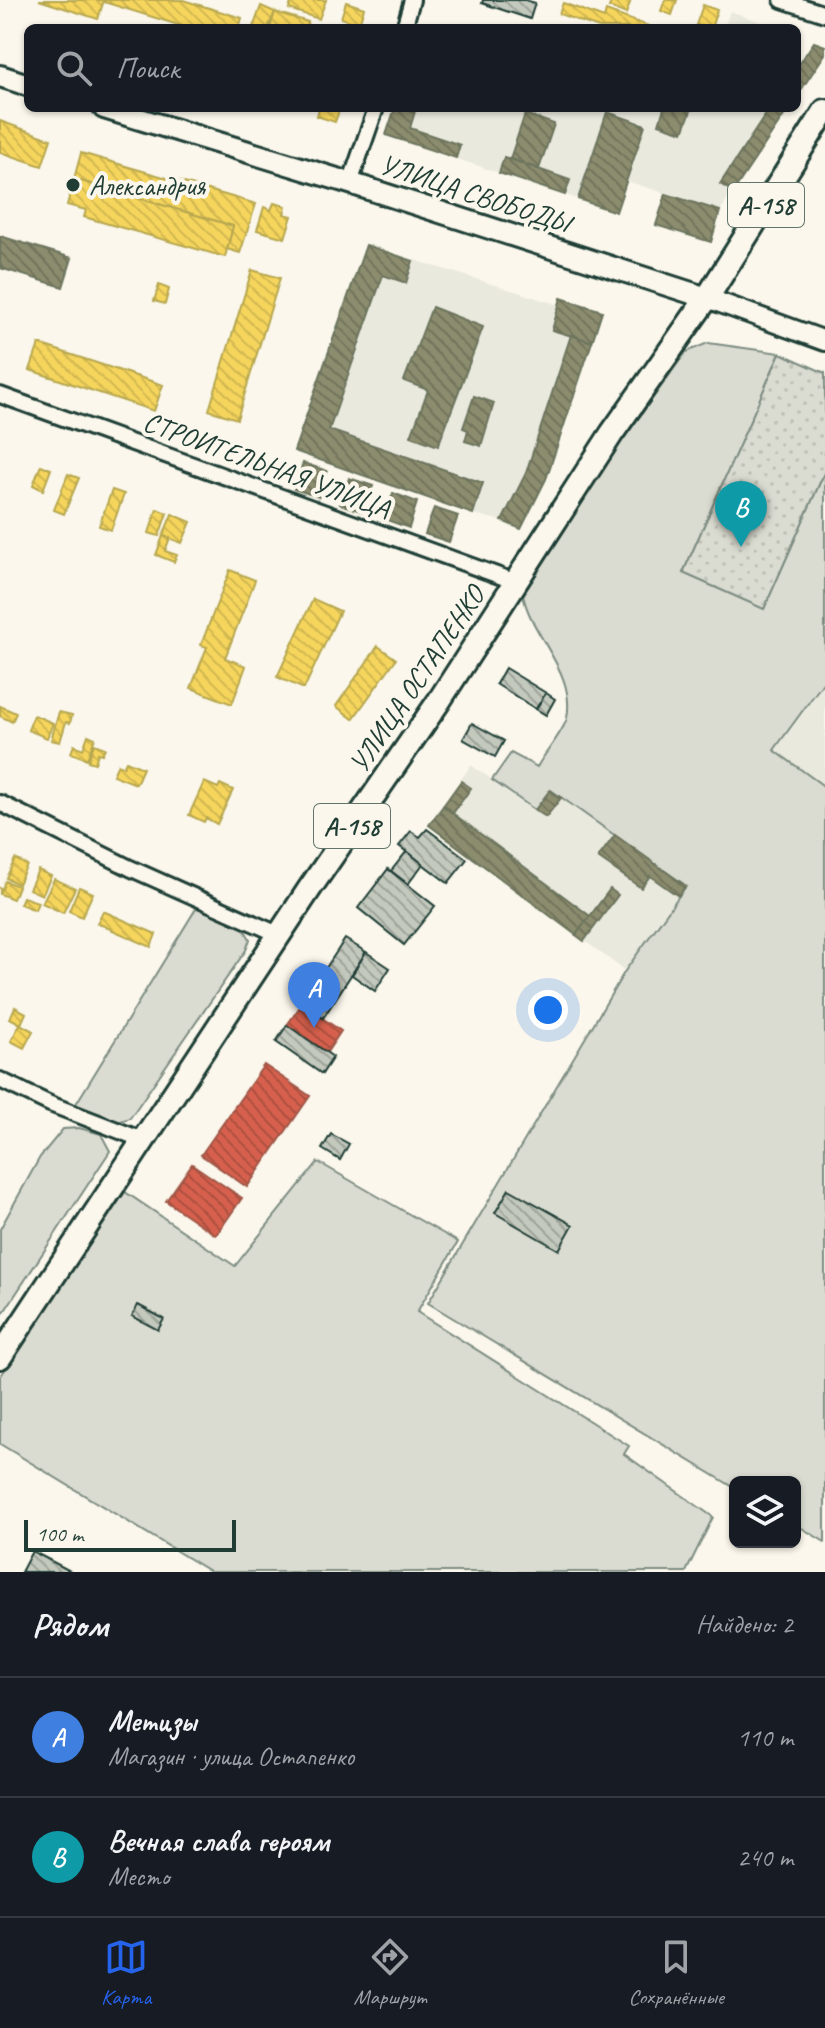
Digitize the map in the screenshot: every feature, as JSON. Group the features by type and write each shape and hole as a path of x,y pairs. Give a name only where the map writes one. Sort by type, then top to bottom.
{"main road":[{"path":"0,76 24,84"},
{"name":"УЛИЦА ОСТАПЕНКО","path":"0,1357 612,433 707,298 825,111"},
{"name":"УЛИЦА СВОБОДЫ","path":"117,112 707,298"}],"street":[{"path":"405,24 412,0"},
{"path":"782,0 825,14"},
{"path":"350,183 375,112"},
{"name":"УЛИЦА СВОБОДЫ","path":"707,298 825,341"},
{"name":"СТРОИТЕЛЬНАЯ УЛИЦА","path":"0,395 516,582"},
{"path":"0,803 130,868 280,935"},
{"path":"0,1080 50,1104 143,1140"}],"shaded area":[{"path":"730,11 766,24 725,24"},
{"path":"394,112 786,112 720,211 626,181 607,113 578,199 565,195 570,179 539,169 554,124 525,115 510,159 499,173 386,135"},
{"path":"366,245 559,305 552,329 571,335 526,473 502,521 473,514 294,451"},
{"path":"708,343 780,353 683,573 764,609 825,471 825,680 774,750 825,787 825,1542 801,1528 801,1476 729,1476 729,1484 428,1303 625,971 686,886 551,790 535,810 492,780 511,753 537,767 567,718 565,685 523,595 610,458 686,352"},
{"path":"780,353 825,373 825,471 764,609 683,573"},
{"path":"825,680 825,787 774,750"},
{"path":"471,765 535,810 550,790 686,886 625,971 429,825"},
{"path":"197,907 243,927 250,939 246,950 130,1118 118,1122 71,1112"},
{"path":"79,1128 101,1134 110,1151 0,1318 0,1229 40,1157 63,1129"},
{"path":"318,1162 458,1242 417,1312 629,1446 624,1454 713,1517 686,1572 211,1572 0,1444 0,1377 125,1192 235,1266"}],"building: Жильё":[{"path":"39,0 104,0 98,19"},
{"path":"183,0 242,18 240,24 175,24 104,2"},
{"path":"292,0 326,0 319,19 289,9"},
{"path":"612,0 631,0 626,14 609,7"},
{"path":"665,0 677,0 672,15 661,11"},
{"path":"346,2 364,8 359,24 341,18"},
{"path":"563,3 604,18 606,11 643,24 588,24 559,14"},
{"path":"703,5 717,10 712,24 696,24"},
{"path":"261,6 275,12 270,24 254,24"},
{"path":"275,12 308,22 307,24 271,24"},
{"path":"318,112 339,112 335,122 317,116"},
{"path":"0,121 51,139 42,166 0,152"},
{"path":"81,153 256,204 240,253 227,249 233,226 74,179"},
{"path":"74,179 233,226 225,257 84,217 86,210 67,205"},
{"path":"274,203 286,206 284,214 292,216 285,238 257,230 264,207 271,210"},
{"path":"252,270 280,278 237,419 209,410"},
{"path":"159,285 169,289 165,304 154,301"},
{"path":"39,344 163,385 154,411 30,370"},
{"path":"41,465 51,469 43,490 33,485"},
{"path":"68,474 79,478 64,514 54,510"},
{"path":"112,490 124,494 111,530 99,526"},
{"path":"157,509 167,513 159,536 149,533"},
{"path":"172,514 191,522 182,543 163,536"},
{"path":"163,536 170,538 165,551 177,555 174,562 156,555"},
{"path":"230,570 255,580 225,658 246,666 232,704 191,688 207,647 201,645"},
{"path":"313,599 340,611 304,689 277,677"},
{"path":"378,646 396,659 353,719 336,706"},
{"path":"0,706 16,713 12,722 0,716"},
{"path":"59,712 72,715 70,723 66,722 60,742 51,740"},
{"path":"34,715 53,723 47,738 28,730"},
{"path":"88,735 95,738 87,759 71,753 74,745 83,749"},
{"path":"94,744 105,748 102,754 98,753 95,763 88,761"},
{"path":"126,761 143,768 136,784 113,775 118,764 123,767"},
{"path":"204,782 233,790 217,824 189,815"},
{"path":"15,859 27,865 18,884 6,878"},
{"path":"38,870 51,876 42,895 29,889"},
{"path":"54,879 75,888 63,913 42,903"},
{"path":"5,881 18,886 13,899 0,894"},
{"path":"79,887 93,893 82,917 69,911"},
{"path":"23,897 38,902 35,910 20,904"},
{"path":"103,911 156,934 151,947 97,923"},
{"path":"15,1007 26,1013 21,1024 10,1018"},
{"path":"20,1024 33,1031 24,1048 11,1041"}],"building: Торговля":[{"path":"302,1004 341,1031 327,1052 287,1025"},
{"path":"264,1065 310,1096 247,1187 201,1155"},
{"path":"192,1164 242,1198 216,1235 166,1201"}],"building: Промзона":[{"path":"814,42 825,46 825,54 801,90 801,61"},
{"path":"394,112 415,112 410,128 460,145 456,158 386,135"},
{"path":"607,112 645,125 616,212 578,199"},
{"path":"663,112 690,112 683,132 659,124"},
{"path":"767,112 786,112 733,192 720,184"},
{"path":"525,114 554,124 539,169 510,159"},
{"path":"504,157 570,180 565,195 499,173"},
{"path":"666,194 720,211 711,242 656,225"},
{"path":"0,236 72,258 63,287 0,268"},
{"path":"366,245 413,261 406,283 383,275 329,430 483,483 473,514 294,451"},
{"path":"561,298 602,311 592,342 552,330"},
{"path":"432,307 483,327 438,446 411,436 428,390 404,381"},
{"path":"571,335 592,342 546,479 521,529 502,521 526,473"},
{"path":"474,396 494,403 481,446 465,441 468,430 463,428"},
{"path":"303,463 327,471 319,497 294,489"},
{"path":"349,478 373,486 364,512 340,504"},
{"path":"393,493 417,502 409,528 384,519"},
{"path":"434,508 458,516 449,542 425,534"},
{"path":"461,781 471,788 453,813 443,806"},
{"path":"550,790 561,798 546,817 535,810"},
{"path":"443,806 590,916 576,935 429,825"},
{"path":"615,835 686,886 678,896 650,876 641,888 598,858"},
{"path":"610,889 618,895 584,941 576,935"}],"building: Прочее":[{"path":"483,0 525,0 535,3 530,19 482,3"},
{"path":"505,668 546,693 536,709 496,684"},
{"path":"546,693 555,699 546,715 536,709"},
{"path":"472,723 504,741 495,757 463,739"},
{"path":"427,829 467,859 448,883 399,846 411,831 420,837"},
{"path":"407,851 423,864 408,884 391,871"},
{"path":"388,869 435,906 404,945 358,908"},
{"path":"345,939 366,952 323,1018 302,1004"},
{"path":"366,952 390,968 375,991 352,975"},
{"path":"287,1025 333,1057 322,1074 276,1042"},
{"path":"331,1134 349,1144 340,1160 322,1149"},
{"path":"509,1189 573,1225 559,1250 495,1213"},
{"path":"138,1305 164,1319 158,1330 132,1316"},
{"path":"32,1551 72,1572 21,1572"}],"place":[{"name":"Александрия","path":"73,185"},
{"name":"Вечная слава героям","path":"741,547"},
{"name":"Метизы","path":"314,1028"}]}
